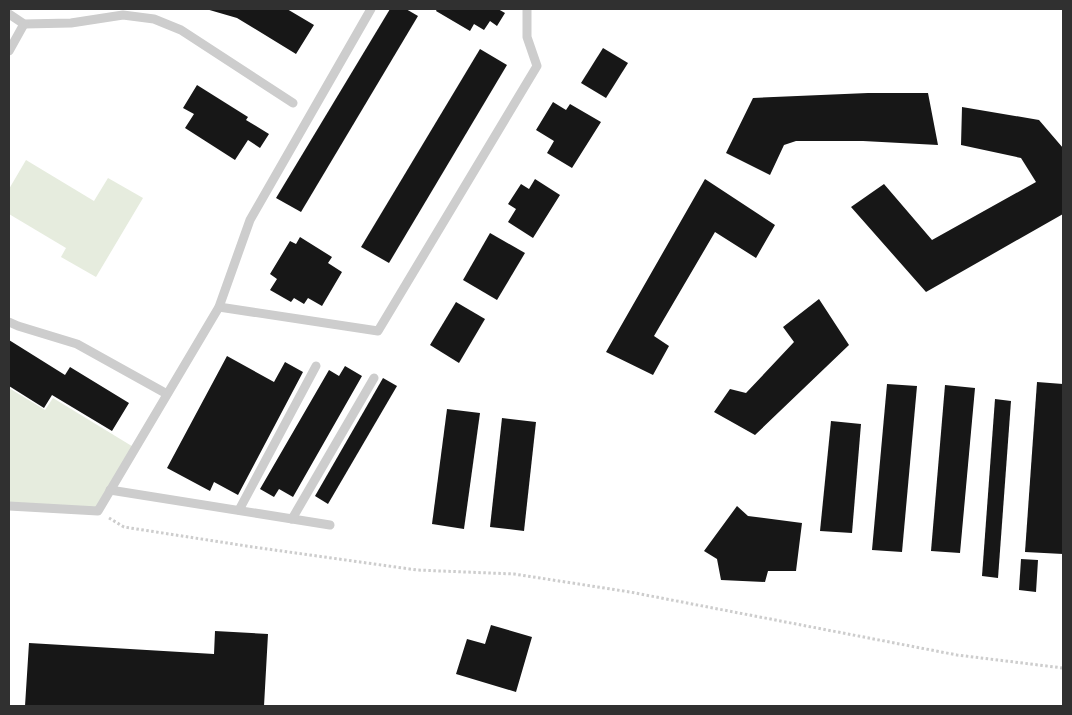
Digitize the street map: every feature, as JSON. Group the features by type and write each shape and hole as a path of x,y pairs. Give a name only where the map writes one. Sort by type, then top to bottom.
{"lane":[{"path":"9,506 98,511 218,307 250,220 371,9"},
{"path":"218,307 378,331 537,66 527,37 527,9"},
{"path":"9,14 24,24 71,23 123,15 154,19 181,30 293,102"},
{"path":"9,51 24,24"},
{"path":"9,322 77,344 167,394"},
{"path":"239,510 316,366"},
{"path":"292,518 374,378"},
{"path":"110,490 330,525"}],"path":[{"path":"98,511 124,527 417,570 514,574 630,592 957,655 1063,668"}],"shaded area":[{"path":"26,160 94,201 108,178 143,198 96,277 61,257 66,248 9,214 9,189"},
{"path":"9,388 45,410 53,398 135,448 98,511 9,506"}],"building":[{"path":"206,9 287,9 314,25 296,54 237,18"},
{"path":"390,9 406,9 418,16 301,212 276,198"},
{"path":"437,9 498,9 505,13 497,26 490,21 484,30 474,24 470,31 436,11"},
{"path":"603,48 628,63 606,98 581,83"},
{"path":"480,49 507,65 389,263 361,247"},
{"path":"197,85 248,117 246,120 269,134 260,148 248,140 235,160 185,128 194,114 183,108"},
{"path":"868,93 928,93 938,145 863,141 796,141 784,145 770,175 726,153 753,98"},
{"path":"553,102 566,110 570,104 601,122 572,168 547,153 554,141 536,130"},
{"path":"962,107 1039,120 1063,148 1063,214 926,292 851,207 884,184 932,240 1036,182 1021,158 961,145"},
{"path":"535,179 560,195 533,238 508,222 516,209 508,204 521,184 529,189"},
{"path":"705,179 775,225 756,258 715,232 654,336 669,346 653,375 606,352"},
{"path":"490,233 525,253 497,300 463,280"},
{"path":"300,237 332,257 328,263 342,272 322,306 308,298 304,304 294,298 291,302 270,290 277,279 270,274 290,241 296,244"},
{"path":"819,299 849,345 755,435 714,412 730,389 746,393 794,342 783,327"},
{"path":"456,302 485,319 459,363 430,345"},
{"path":"9,340 65,375 70,367 129,403 112,431 52,395 44,408 9,386"},
{"path":"227,356 274,382 285,362 303,372 238,495 214,482 210,491 167,468"},
{"path":"345,366 362,376 293,497 279,489 274,497 260,489 329,370 339,376"},
{"path":"383,378 397,386 328,504 315,496"},
{"path":"1037,382 1063,384 1063,554 1025,552"},
{"path":"887,384 917,386 902,552 872,550"},
{"path":"945,385 975,388 960,553 931,551"},
{"path":"995,399 1011,401 998,578 982,576"},
{"path":"447,409 480,413 464,529 432,524"},
{"path":"502,418 536,422 524,531 490,527"},
{"path":"831,421 861,424 852,533 820,531"},
{"path":"737,506 748,516 802,523 796,571 768,571 765,582 721,580 717,559 704,551"},
{"path":"1021,559 1038,560 1036,592 1019,590"},
{"path":"491,625 532,637 516,692 456,674 467,639 485,644"},
{"path":"215,631 268,634 264,706 25,706 29,643 214,654"}]}
